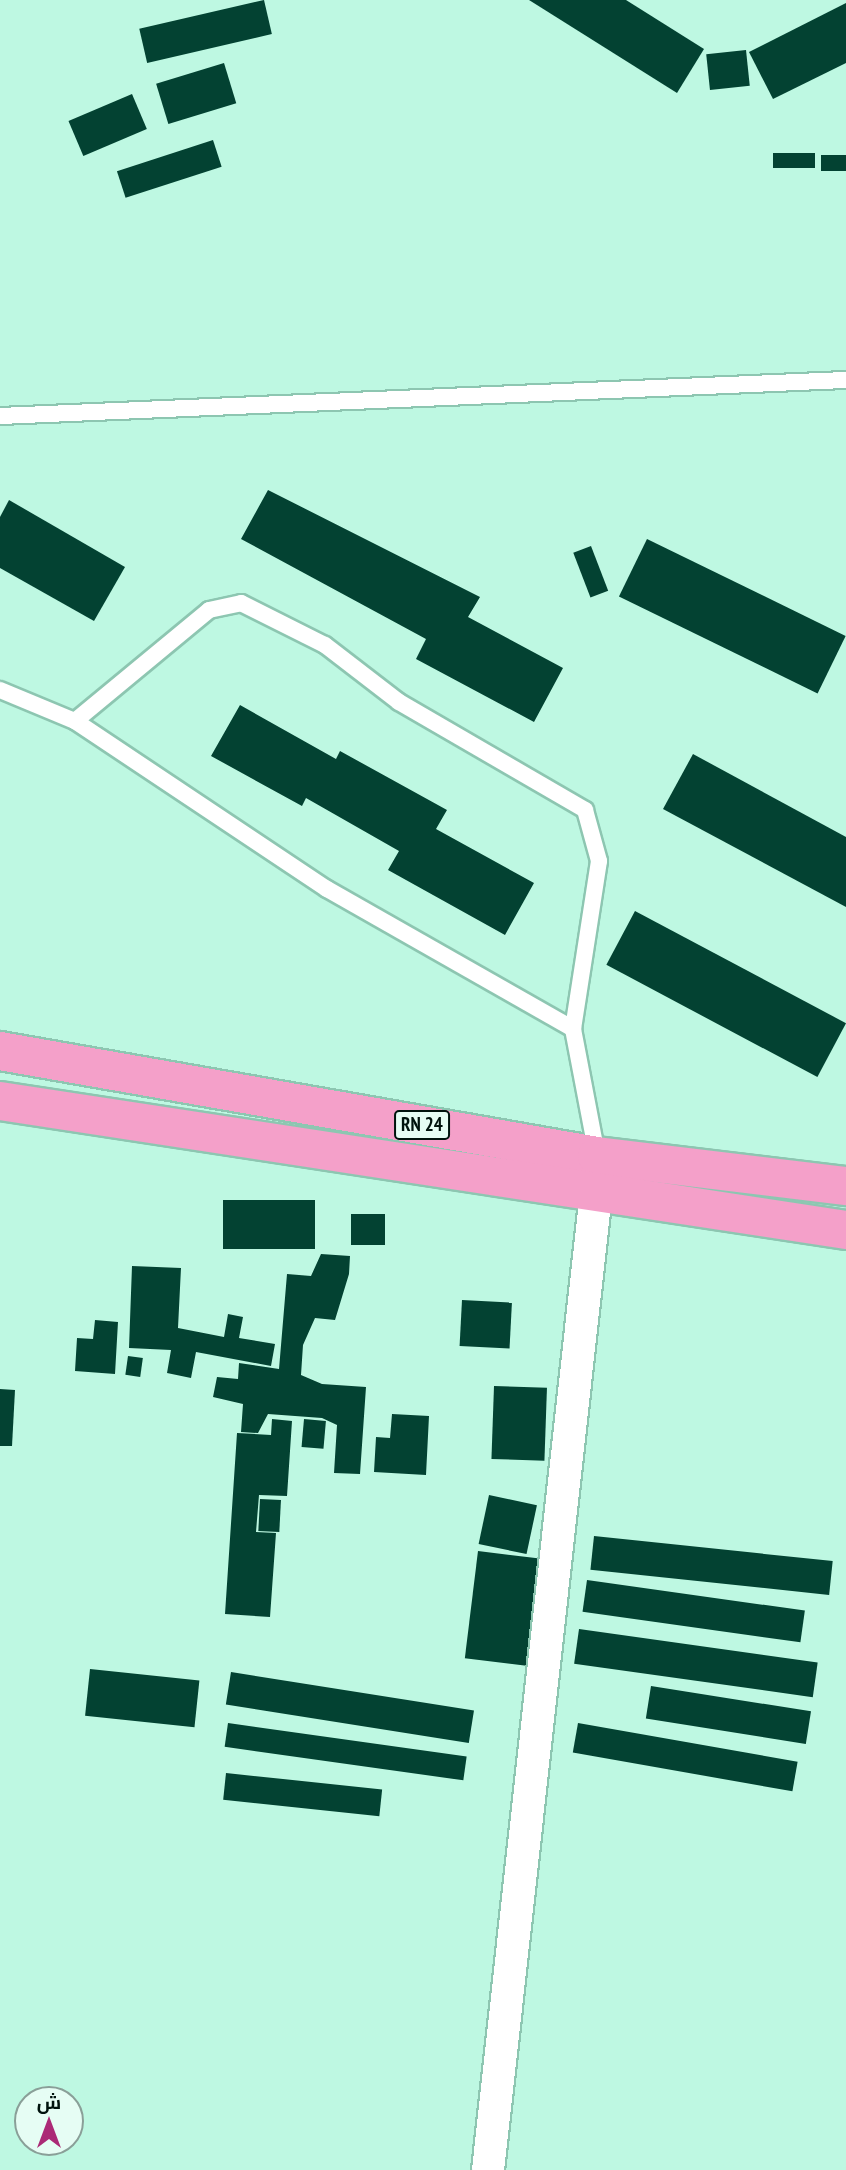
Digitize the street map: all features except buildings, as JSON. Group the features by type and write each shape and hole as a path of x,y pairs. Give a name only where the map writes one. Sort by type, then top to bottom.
{"highway":[{"name":"RN 24","path":"0,1051 596,1174 846,1230"},
{"name":"RN 24","path":"0,1101 596,1174 846,1186"}],"street":[{"path":"488,2170 596,1174"}],"lane":[{"path":"0,416 846,380"},
{"path":"75,721 209,610 241,603 325,645 399,702 584,810 599,861 573,1029 596,1174"},
{"path":"0,690 75,721 327,889 573,1029"}]}
